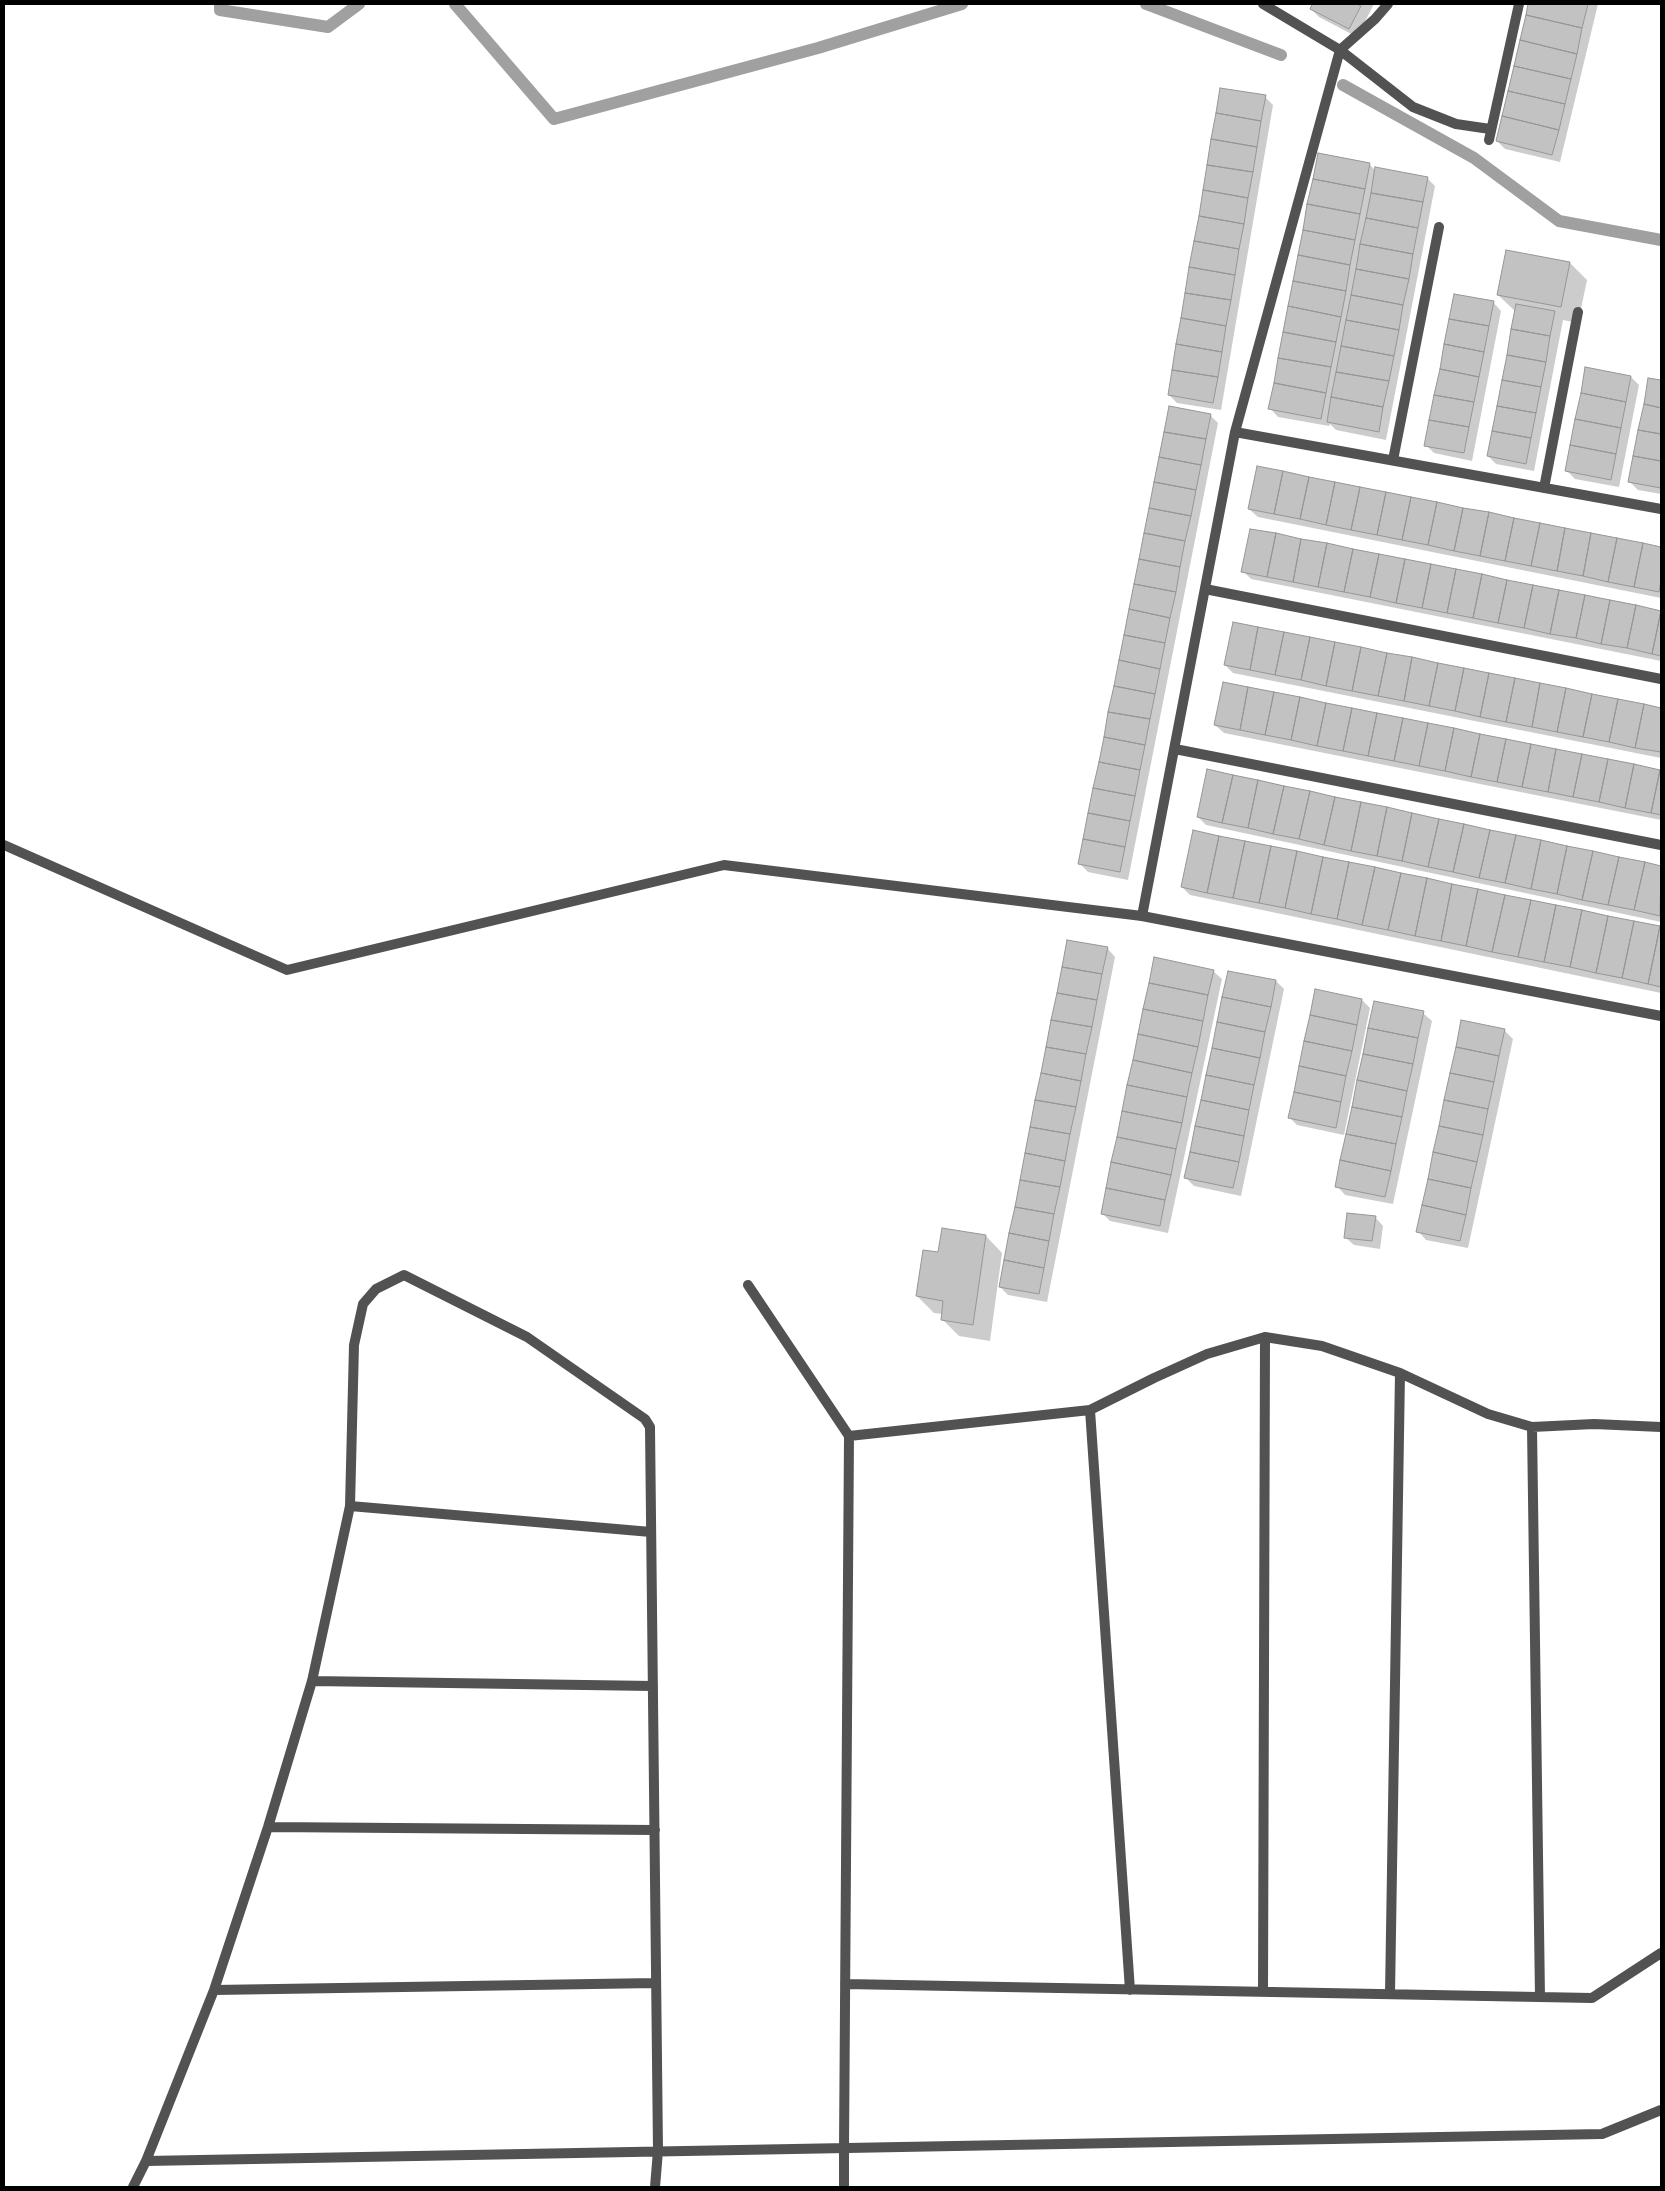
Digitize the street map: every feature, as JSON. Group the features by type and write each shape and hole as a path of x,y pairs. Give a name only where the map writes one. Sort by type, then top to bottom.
{"street":[{"path":"1263,4 1340,50 1413,107 1456,124 1490,129"},
{"path":"1142,916 1235,432 1340,50 1375,19 1388,4"},
{"path":"1489,140 1519,4"},
{"path":"1392,460 1439,227"},
{"path":"1544,488 1578,312"},
{"path":"1235,432 1661,509"},
{"path":"1205,589 1661,679"},
{"path":"1175,750 1661,845"},
{"path":"4,845 287,970 724,865 1142,916 1661,1016"},
{"path":"133,2187 146,2161 214,1990 268,1827 312,1681 350,1506 354,1345 363,1304 376,1289 404,1275 528,1337 648,1422 650,1427 658,2152 655,2187"},
{"path":"748,1285 849,1436 844,2187"},
{"path":"849,1436 1090,1410 1208,1354 1265,1338 1322,1346 1400,1373 1488,1414 1532,1427 1594,1424 1661,1427"},
{"path":"1263,1992 1265,1338"},
{"path":"1390,1994 1400,1373"},
{"path":"1090,1410 1130,1990"},
{"path":"1532,1427 1540,1997"},
{"path":"350,1506 651,1532"},
{"path":"312,1681 653,1686"},
{"path":"268,1827 655,1830"},
{"path":"846,1984 1592,1998 1661,1952"},
{"path":"214,1990 656,1982"},
{"path":"146,2161 1602,2134 1661,2110"}],"building":[{"path":"1312,4 1357,4 1361,6 1349,29 1310,9"},
{"path":"1528,4 1588,4 1582,28 1526,15"},
{"path":"1526,15 1582,28 1577,54 1520,40"},
{"path":"1520,40 1577,54 1571,79 1514,66"},
{"path":"1514,66 1571,79 1565,104 1508,91"},
{"path":"1220,88 1266,95 1261,121 1216,113"},
{"path":"1508,91 1565,104 1559,130 1502,116"},
{"path":"1216,113 1261,121 1257,147 1211,139"},
{"path":"1502,116 1559,130 1552,155 1496,141"},
{"path":"1211,139 1257,147 1253,172 1207,165"},
{"path":"1318,153 1370,163 1365,189 1313,179"},
{"path":"1207,165 1253,172 1248,198 1203,190"},
{"path":"1375,167 1428,177 1423,202 1371,193"},
{"path":"1313,179 1365,189 1360,214 1307,204"},
{"path":"1203,190 1248,198 1244,224 1199,216"},
{"path":"1371,193 1423,202 1418,228 1366,218"},
{"path":"1307,204 1360,214 1355,240 1303,230"},
{"path":"1199,216 1244,224 1239,249 1194,241"},
{"path":"1366,218 1418,228 1413,254 1360,244"},
{"path":"1303,230 1355,240 1350,265 1298,255"},
{"path":"1194,241 1239,249 1235,275 1189,267"},
{"path":"1360,244 1413,254 1409,279 1356,269"},
{"path":"1506,250 1570,262 1561,307 1497,295"},
{"path":"1298,255 1350,265 1346,291 1293,281"},
{"path":"1189,267 1235,275 1231,300 1185,293"},
{"path":"1356,269 1409,279 1403,305 1351,295"},
{"path":"1293,281 1346,291 1341,317 1288,306"},
{"path":"1185,293 1231,300 1226,326 1181,318"},
{"path":"1454,294 1494,301 1489,326 1449,319"},
{"path":"1351,295 1403,305 1399,330 1346,320"},
{"path":"1516,304 1555,311 1550,336 1511,329"},
{"path":"1288,306 1341,317 1336,342 1283,332"},
{"path":"1181,318 1226,326 1222,352 1176,344"},
{"path":"1449,319 1489,326 1484,352 1444,344"},
{"path":"1346,320 1399,330 1394,356 1341,346"},
{"path":"1511,329 1550,336 1546,362 1507,355"},
{"path":"1283,332 1336,342 1331,367 1278,358"},
{"path":"1176,344 1222,352 1218,377 1172,370"},
{"path":"1444,344 1484,352 1479,377 1440,369"},
{"path":"1341,346 1394,356 1389,381 1336,372"},
{"path":"1507,355 1546,362 1541,387 1502,380"},
{"path":"1278,358 1331,367 1326,393 1274,383"},
{"path":"1585,367 1631,376 1626,402 1581,393"},
{"path":"1440,369 1479,377 1474,402 1434,395"},
{"path":"1172,370 1218,377 1213,403 1168,395"},
{"path":"1336,372 1389,381 1383,407 1331,397"},
{"path":"1648,378 1661,380 1661,408 1644,404"},
{"path":"1502,380 1541,387 1536,413 1497,406"},
{"path":"1274,383 1326,393 1321,419 1268,409"},
{"path":"1581,393 1626,402 1621,428 1575,419"},
{"path":"1434,395 1474,402 1469,427 1429,420"},
{"path":"1331,397 1383,407 1379,432 1327,422"},
{"path":"1644,404 1661,408 1661,434 1638,430"},
{"path":"1169,406 1211,414 1206,439 1164,432"},
{"path":"1497,406 1536,413 1531,438 1492,431"},
{"path":"1575,419 1621,428 1616,454 1570,445"},
{"path":"1429,420 1469,427 1464,453 1424,446"},
{"path":"1638,430 1661,434 1661,461 1633,456"},
{"path":"1492,431 1531,438 1526,464 1487,456"},
{"path":"1164,432 1206,439 1201,465 1159,457"},
{"path":"1570,445 1616,454 1611,480 1565,471"},
{"path":"1633,456 1661,461 1661,488 1628,482"},
{"path":"1159,457 1201,465 1196,490 1154,482"},
{"path":"1257,466 1283,471 1274,514 1248,509"},
{"path":"1283,471 1309,477 1300,519 1274,514"},
{"path":"1309,477 1335,482 1326,525 1300,519"},
{"path":"1154,482 1196,490 1191,516 1149,508"},
{"path":"1335,482 1360,487 1351,530 1326,525"},
{"path":"1360,487 1386,492 1377,535 1351,530"},
{"path":"1386,492 1411,497 1402,540 1377,535"},
{"path":"1411,497 1437,502 1428,545 1402,540"},
{"path":"1437,502 1463,508 1454,551 1428,545"},
{"path":"1149,508 1191,516 1185,541 1144,533"},
{"path":"1463,508 1489,512 1480,556 1454,551"},
{"path":"1489,512 1514,518 1505,561 1480,556"},
{"path":"1514,518 1540,523 1531,566 1505,561"},
{"path":"1540,523 1565,528 1557,571 1531,566"},
{"path":"1565,528 1591,533 1583,576 1557,571"},
{"path":"1250,529 1276,533 1267,577 1241,572"},
{"path":"1144,533 1185,541 1180,567 1139,559"},
{"path":"1276,533 1301,539 1293,582 1267,577"},
{"path":"1591,533 1617,538 1608,582 1583,576"},
{"path":"1617,538 1643,543 1634,587 1608,582"},
{"path":"1301,539 1327,543 1318,587 1293,582"},
{"path":"1327,543 1353,549 1344,592 1318,587"},
{"path":"1643,543 1661,547 1661,581 1659,592 1634,587"},
{"path":"1353,549 1379,554 1370,597 1344,592"},
{"path":"1379,554 1405,559 1396,603 1370,597"},
{"path":"1139,559 1180,567 1176,592 1134,584"},
{"path":"1405,559 1431,564 1422,608 1396,603"},
{"path":"1431,564 1456,569 1447,613 1422,608"},
{"path":"1456,569 1482,574 1473,618 1447,613"},
{"path":"1482,574 1507,580 1498,623 1473,618"},
{"path":"1507,580 1533,585 1524,628 1498,623"},
{"path":"1134,584 1176,592 1170,618 1129,609"},
{"path":"1533,585 1559,590 1550,634 1524,628"},
{"path":"1559,590 1585,595 1576,638 1550,634"},
{"path":"1585,595 1610,600 1601,644 1576,638"},
{"path":"1610,600 1636,605 1627,648 1601,644"},
{"path":"1636,605 1661,611 1652,654 1627,648"},
{"path":"1129,609 1170,618 1165,643 1124,635"},
{"path":"1661,611 1661,656 1652,654"},
{"path":"1233,622 1258,627 1250,670 1224,665"},
{"path":"1258,627 1284,632 1275,675 1250,670"},
{"path":"1284,632 1310,637 1301,680 1275,675"},
{"path":"1124,635 1165,643 1160,669 1119,660"},
{"path":"1310,637 1335,642 1326,686 1301,680"},
{"path":"1335,642 1361,647 1352,691 1326,686"},
{"path":"1361,647 1387,653 1378,696 1352,691"},
{"path":"1387,653 1412,657 1404,701 1378,696"},
{"path":"1412,657 1438,663 1429,706 1404,701"},
{"path":"1119,660 1160,669 1155,694 1114,686"},
{"path":"1438,663 1464,668 1455,711 1429,706"},
{"path":"1464,668 1489,673 1480,717 1455,711"},
{"path":"1489,673 1515,678 1506,722 1480,717"},
{"path":"1515,678 1540,683 1532,727 1506,722"},
{"path":"1223,682 1248,687 1240,730 1214,725"},
{"path":"1540,683 1566,688 1557,732 1532,727"},
{"path":"1114,686 1155,694 1150,719 1108,712"},
{"path":"1248,687 1274,692 1265,735 1240,730"},
{"path":"1566,688 1592,694 1583,737 1557,732"},
{"path":"1274,692 1300,697 1291,740 1265,735"},
{"path":"1592,694 1618,699 1609,742 1583,737"},
{"path":"1300,697 1326,703 1317,746 1291,740"},
{"path":"1618,699 1644,704 1635,748 1609,742"},
{"path":"1326,703 1352,708 1343,751 1317,746"},
{"path":"1644,704 1661,708 1661,752 1635,748"},
{"path":"1352,708 1377,713 1368,756 1343,751"},
{"path":"1108,712 1150,719 1145,745 1104,737"},
{"path":"1377,713 1403,718 1394,761 1368,756"},
{"path":"1403,718 1428,723 1419,766 1394,761"},
{"path":"1428,723 1454,728 1445,771 1419,766"},
{"path":"1454,728 1480,734 1471,777 1445,771"},
{"path":"1480,734 1506,739 1497,782 1471,777"},
{"path":"1104,737 1145,745 1140,770 1099,762"},
{"path":"1506,739 1531,744 1522,787 1497,782"},
{"path":"1531,744 1556,749 1548,792 1522,787"},
{"path":"1556,749 1582,754 1573,797 1548,792"},
{"path":"1582,754 1608,759 1599,802 1573,797"},
{"path":"1608,759 1634,764 1625,808 1599,802"},
{"path":"1099,762 1140,770 1135,796 1093,788"},
{"path":"1634,764 1660,770 1651,813 1625,808"},
{"path":"1207,769 1233,775 1222,823 1197,817"},
{"path":"1661,770 1661,815 1651,813"},
{"path":"1233,775 1258,780 1248,828 1222,823"},
{"path":"1258,780 1284,786 1273,834 1248,828"},
{"path":"1284,786 1310,791 1299,839 1273,834"},
{"path":"1093,788 1135,796 1130,821 1088,813"},
{"path":"1310,791 1335,797 1324,845 1299,839"},
{"path":"1335,797 1361,802 1351,851 1324,845"},
{"path":"1361,802 1387,807 1377,856 1351,851"},
{"path":"1387,807 1412,813 1402,861 1377,856"},
{"path":"1088,813 1130,821 1125,847 1083,839"},
{"path":"1412,813 1439,819 1428,867 1402,861"},
{"path":"1439,819 1464,824 1453,872 1428,867"},
{"path":"1464,824 1490,830 1479,878 1453,872"},
{"path":"1193,830 1219,836 1207,893 1181,887"},
{"path":"1490,830 1516,835 1505,883 1479,878"},
{"path":"1516,835 1541,840 1531,889 1505,883"},
{"path":"1219,836 1245,841 1233,898 1207,893"},
{"path":"1083,839 1125,847 1120,872 1078,864"},
{"path":"1541,840 1567,846 1557,894 1531,889"},
{"path":"1245,841 1271,846 1259,903 1233,898"},
{"path":"1271,846 1297,851 1285,908 1259,903"},
{"path":"1567,846 1593,851 1582,900 1557,894"},
{"path":"1297,851 1323,857 1311,914 1285,908"},
{"path":"1593,851 1619,857 1608,905 1582,900"},
{"path":"1323,857 1349,862 1337,919 1311,914"},
{"path":"1619,857 1645,862 1634,910 1608,905"},
{"path":"1349,862 1375,867 1362,925 1337,919"},
{"path":"1645,862 1661,866 1660,916 1634,910"},
{"path":"1375,867 1401,873 1388,930 1362,925"},
{"path":"1401,873 1427,878 1415,936 1388,930"},
{"path":"1427,878 1452,884 1441,941 1415,936"},
{"path":"1452,884 1478,889 1466,946 1441,941"},
{"path":"1478,889 1505,895 1492,952 1466,946"},
{"path":"1505,895 1531,900 1518,957 1492,952"},
{"path":"1531,900 1556,905 1544,962 1518,957"},
{"path":"1556,905 1582,910 1570,967 1544,962"},
{"path":"1582,910 1608,916 1596,973 1570,967"},
{"path":"1608,916 1634,921 1622,978 1596,973"},
{"path":"1634,921 1660,926 1648,984 1622,978"},
{"path":"1661,927 1661,987 1648,984"},
{"path":"1067,940 1108,947 1102,974 1062,967"},
{"path":"1154,957 1214,970 1208,995 1149,983"},
{"path":"1062,967 1102,974 1097,1000 1057,993"},
{"path":"1228,971 1276,980 1271,1007 1222,997"},
{"path":"1149,983 1208,995 1203,1021 1143,1009"},
{"path":"1315,989 1362,999 1357,1025 1310,1015"},
{"path":"1057,993 1097,1000 1092,1027 1051,1020"},
{"path":"1222,997 1271,1007 1265,1032 1217,1022"},
{"path":"1374,1001 1424,1011 1418,1038 1368,1028"},
{"path":"1143,1009 1203,1021 1198,1047 1138,1034"},
{"path":"1310,1015 1357,1025 1352,1051 1304,1041"},
{"path":"1051,1020 1092,1027 1086,1054 1046,1047"},
{"path":"1461,1020 1505,1029 1499,1056 1456,1047"},
{"path":"1217,1022 1265,1032 1260,1058 1212,1048"},
{"path":"1368,1028 1418,1038 1413,1064 1363,1054"},
{"path":"1138,1034 1198,1047 1192,1073 1133,1060"},
{"path":"1304,1041 1352,1051 1346,1076 1299,1066"},
{"path":"1046,1047 1086,1054 1081,1081 1041,1073"},
{"path":"1456,1047 1499,1056 1494,1082 1450,1073"},
{"path":"1212,1048 1260,1058 1254,1085 1206,1075"},
{"path":"1363,1054 1413,1064 1407,1091 1357,1080"},
{"path":"1133,1060 1192,1073 1187,1097 1127,1085"},
{"path":"1299,1066 1346,1076 1341,1102 1294,1092"},
{"path":"1041,1073 1081,1081 1076,1107 1035,1100"},
{"path":"1450,1073 1494,1082 1488,1109 1444,1100"},
{"path":"1206,1075 1254,1085 1249,1110 1201,1100"},
{"path":"1357,1080 1407,1091 1402,1117 1352,1107"},
{"path":"1127,1085 1187,1097 1182,1123 1122,1111"},
{"path":"1294,1092 1341,1102 1336,1128 1288,1118"},
{"path":"1035,1100 1076,1107 1070,1134 1030,1127"},
{"path":"1201,1100 1249,1110 1244,1136 1195,1126"},
{"path":"1444,1100 1488,1109 1483,1135 1439,1126"},
{"path":"1352,1107 1402,1117 1396,1144 1346,1134"},
{"path":"1122,1111 1182,1123 1176,1149 1117,1137"},
{"path":"1195,1126 1244,1136 1239,1162 1190,1152"},
{"path":"1439,1126 1483,1135 1477,1162 1433,1152"},
{"path":"1030,1127 1070,1134 1065,1161 1025,1153"},
{"path":"1346,1134 1396,1144 1391,1171 1340,1160"},
{"path":"1117,1137 1176,1149 1171,1175 1111,1162"},
{"path":"1190,1152 1239,1162 1233,1188 1184,1178"},
{"path":"1433,1152 1477,1162 1471,1188 1428,1179"},
{"path":"1025,1153 1065,1161 1060,1187 1020,1180"},
{"path":"1340,1160 1391,1171 1385,1197 1335,1187"},
{"path":"1111,1162 1171,1175 1165,1200 1106,1188"},
{"path":"1428,1179 1471,1188 1466,1215 1422,1205"},
{"path":"1020,1180 1060,1187 1054,1214 1015,1207"},
{"path":"1106,1188 1165,1200 1160,1226 1101,1214"},
{"path":"1422,1205 1466,1215 1460,1241 1416,1232"},
{"path":"1015,1207 1054,1214 1049,1241 1009,1233"},
{"path":"1347,1213 1376,1216 1372,1241 1344,1238"},
{"path":"942,1228 986,1235 973,1325 941,1320 943,1301 916,1296 923,1250 938,1252"},
{"path":"1009,1233 1049,1241 1044,1268 1004,1260"},
{"path":"1004,1260 1044,1268 1039,1294 999,1287"}],"waterway":[{"path":"220,4 220,10 328,27 359,4"},
{"path":"455,4 554,119 818,48 962,4"},
{"path":"1146,4 1281,55"},
{"path":"1343,85 1474,158 1559,221 1661,240"}]}
